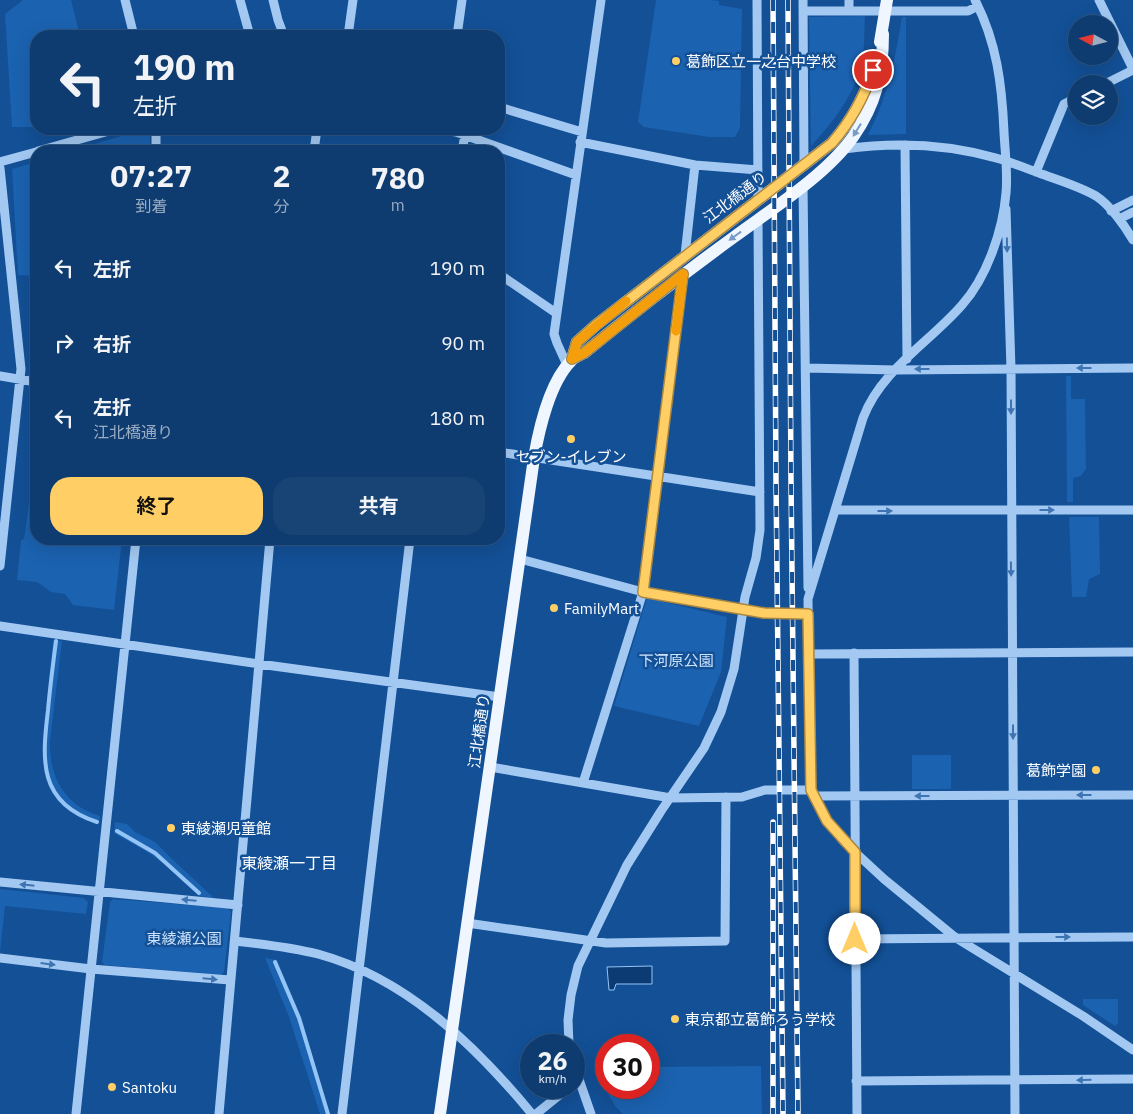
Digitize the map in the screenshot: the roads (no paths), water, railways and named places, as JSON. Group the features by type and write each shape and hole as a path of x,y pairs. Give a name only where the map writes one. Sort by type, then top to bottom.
{"main road":[{"name":"江北橋通り","path":"440,1114 534,458 543,415 577,342 685,255 832,143 858,108 867,90 882,34 886,5"},
{"name":"江北橋通り","path":"569,362 584,353 683,274 804,185 844,150 870,108 879,83 882,62 882,34"}],"street":[{"path":"125,0 132,30"},
{"path":"240,0 248,30"},
{"path":"273,0 282,30"},
{"path":"349,30 353,0"},
{"path":"458,30 462,0"},
{"path":"569,362 557,343 554,334 601,0"},
{"path":"756,0 758,200"},
{"path":"803,0 804,166"},
{"path":"849,0 849,11"},
{"path":"1098,0 1133,70 1118,78"},
{"path":"803,11 849,11 886,5 968,11 976,3 1000,70 1006,162 1011,369 1015,1114"},
{"path":"1036,172 1064,104 1068,102"},
{"path":"505,109 582,132"},
{"path":"61,145 95,135"},
{"path":"463,145 465,135 493,145"},
{"path":"580,142 695,165 758,170"},
{"path":"905,145 907,360"},
{"path":"844,150 905,145 942,147 983,155 1006,162 1075,186 1098,197 1124,224 1133,240"},
{"path":"505,149 576,175"},
{"path":"0,162 30,154"},
{"path":"685,255 695,165"},
{"path":"0,168 21,369 0,566"},
{"path":"804,185 808,614 813,793 834,831 918,908 956,938 1083,1016 1133,1050"},
{"path":"808,599 867,406 878,389 961,306 981,279 994,245 1006,196"},
{"path":"1111,211 1133,200"},
{"path":"1119,219 1133,212"},
{"path":"569,1034 568,1020 573,981 578,966 627,865 704,748 721,712 734,669 743,609 756,558 760,530 758,219"},
{"path":"583,783 643,592 683,274"},
{"path":"505,278 556,313"},
{"path":"806,368 896,370 1133,368"},
{"path":"0,376 30,381"},
{"path":"505,453 760,492"},
{"path":"836,510 1133,510"},
{"path":"76,1114 135,545"},
{"path":"219,1114 230,980 237,941 238,905 270,545"},
{"path":"342,1114 409,545"},
{"path":"520,559 643,592 764,613 808,614"},
{"path":"0,626 392,683 500,696"},
{"path":"809,654 1133,652"},
{"path":"854,653 857,1114"},
{"path":"490,767 670,798 742,797 765,790 855,796 1133,795"},
{"path":"468,923 606,943 724,941 726,797"},
{"path":"0,882 238,905"},
{"path":"855,939 1133,937"},
{"path":"237,941 305,951 359,969 393,987 452,1030 506,1083 534,1114 554,1099"},
{"path":"0,958 91,969 230,980"},
{"path":"856,1081 1133,1079"},
{"path":"585,1099 592,1114"}],"waterway":[{"path":"56,641 46,728 45,762 48,778 54,791 64,804 78,814 97,822"},
{"path":"117,831 155,853 199,893"},
{"path":"275,962 299,1018 328,1114"}],"railway":[{"path":"773,0 783,1114"},
{"path":"788,0 798,1114"},
{"path":"773,822 773,1114"}],"place":[{"name":"葛飾区立一之台中学校","path":"676,61"},
{"name":"セブン-イレブン","path":"571,439"},
{"name":"FamilyMart","path":"554,608"},
{"name":"葛飾学園","path":"1096,770"},
{"name":"東綾瀬児童館","path":"171,828"},
{"name":"東京都立葛飾ろう学校","path":"675,1019"},
{"name":"Santoku","path":"112,1087"}],"district":[{"name":"東綾瀬一丁目","path":"289,863"}],"park label":[{"name":"下河原公園","path":"676,660"},
{"name":"東綾瀬公園","path":"184,938"}]}
